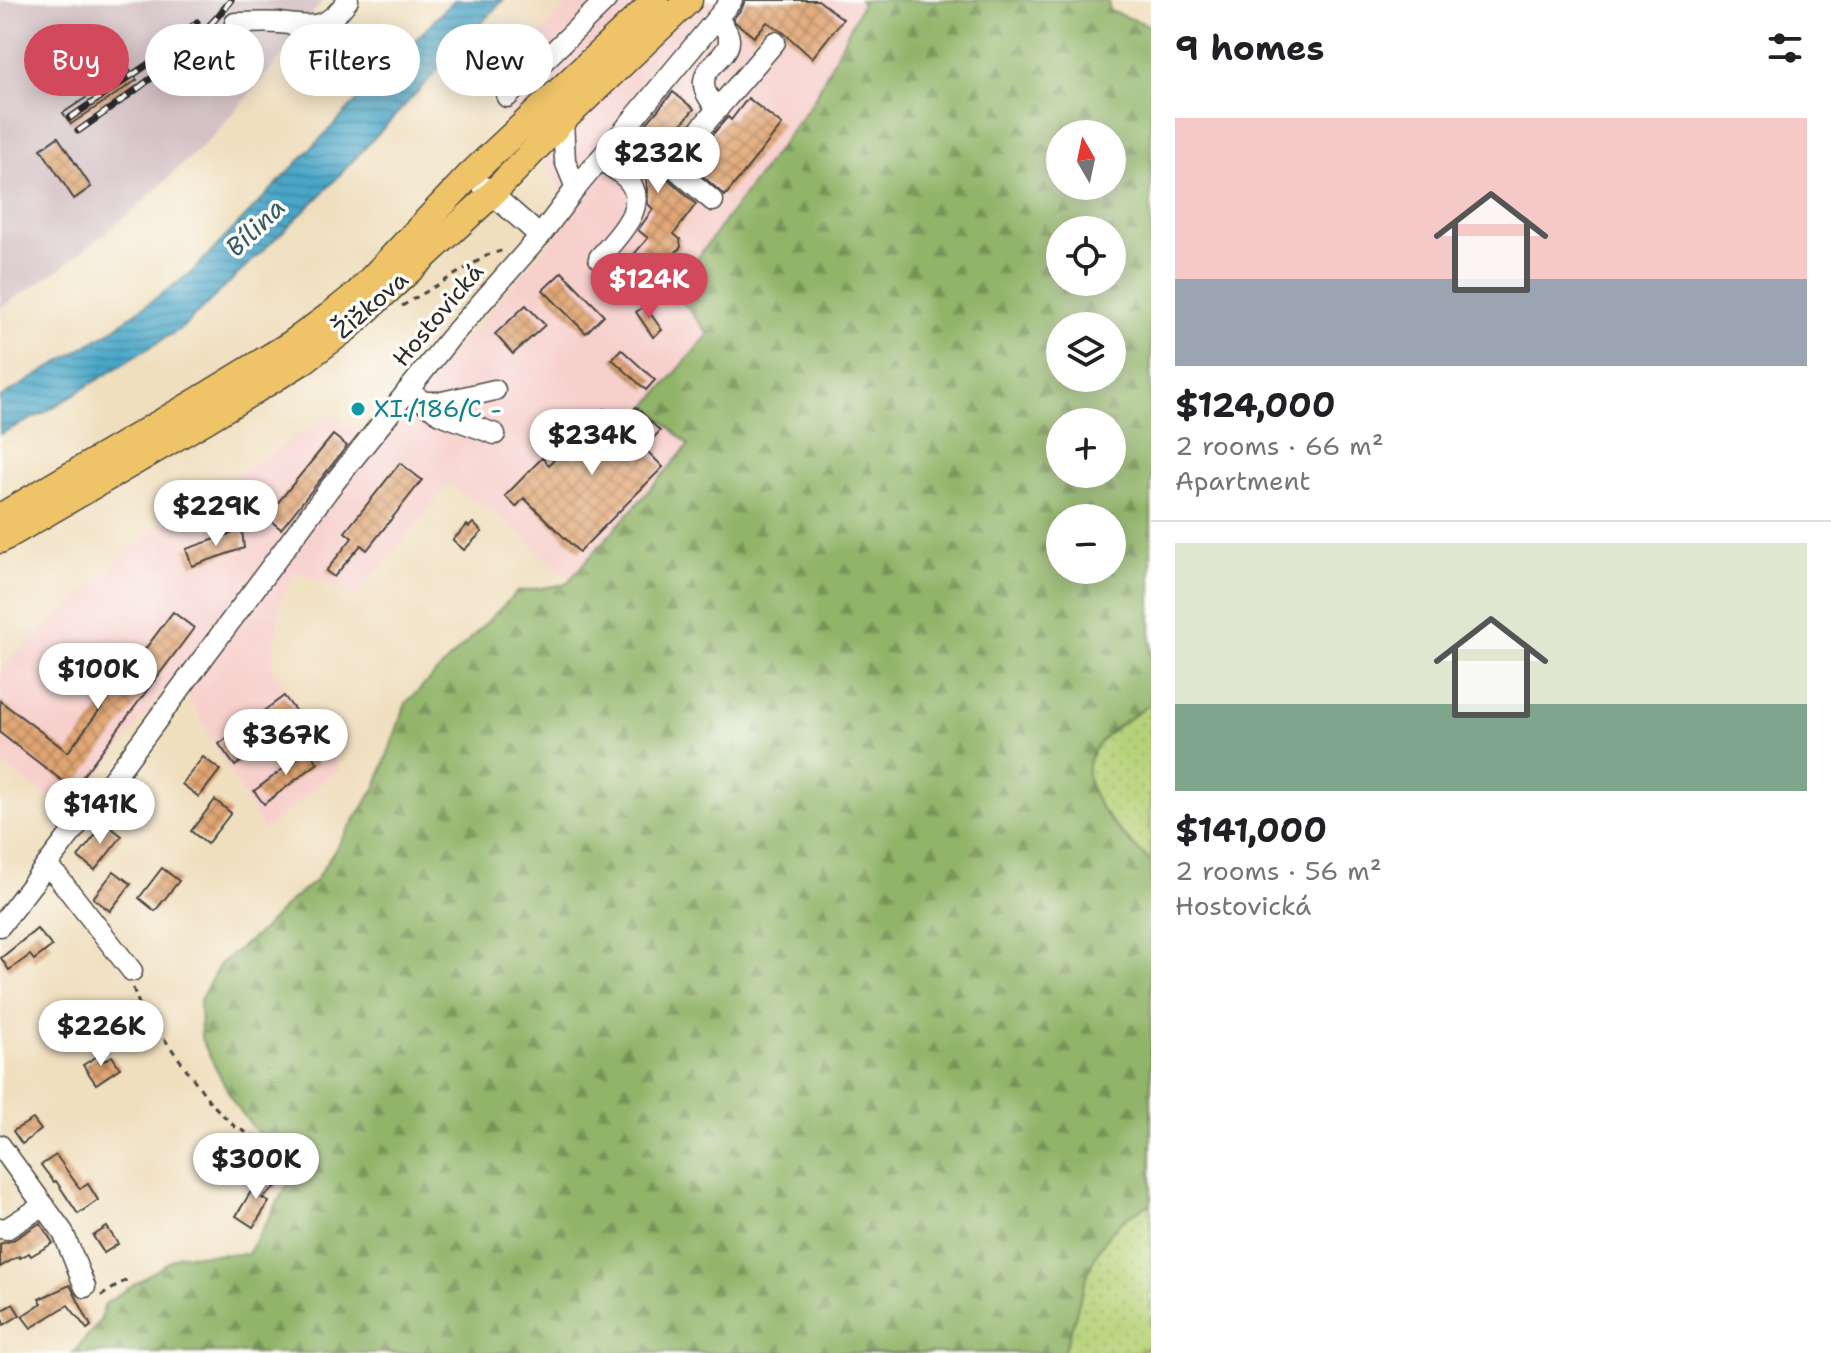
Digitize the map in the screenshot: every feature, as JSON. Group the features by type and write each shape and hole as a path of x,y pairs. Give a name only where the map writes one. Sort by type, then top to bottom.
{"main road":[{"name":"Žižkova","path":"0,517 291,344 358,293 470,175 656,0"},
{"name":"Žižkova","path":"0,540 303,361 376,304 689,0"}],"street":[{"path":"235,23 312,27 329,21 348,0"},
{"path":"507,97 606,0"},
{"name":"Hostovická","path":"0,926 329,489 416,396 450,338 540,236 732,0"},
{"path":"717,19 729,30 731,38 728,48 707,73 703,84 705,96 718,109"},
{"path":"713,201 670,164 775,42"},
{"path":"563,120 565,161 576,188"},
{"path":"599,258 628,223 636,198 635,189 627,178 600,159"},
{"path":"470,175 540,236"},
{"path":"416,396 442,402 495,390"},
{"path":"416,396 440,414 495,434"},
{"path":"46,866 132,971"},
{"path":"0,1145 63,1232 85,1287"},
{"path":"0,1228 6,1229 44,1205"}],"path":[{"path":"395,310 488,255 504,250 513,254"},
{"path":"132,971 133,988 139,1004 211,1103 235,1127 266,1142"},
{"path":"85,1287 96,1300 131,1277"}],"shaded area":[{"path":"0,0 323,0 305,24 280,24 280,58 264,78 264,24 145,24 145,96 248,96 215,134 135,209 61,268 0,308"},
{"path":"571,0 860,0 862,4 812,103 703,250 675,293 710,334 690,445 570,579 498,516 449,484 357,597 296,572 281,600 272,667 340,769 263,830 176,675 70,813 0,762 0,667 169,516 331,415 380,442 409,411 449,357 577,212 490,96 553,96 553,24 549,24"}],"green space":[{"path":"860,0 1108,0 1110,11 1151,26 1151,704 1101,741 1090,758 1088,772 1090,786 1106,815 1151,862 1151,1204 1129,1216 1112,1231 1100,1248 1090,1267 1063,1353 73,1353 100,1321 105,1304 179,1255 248,1254 292,1177 234,1103 201,1039 200,1000 220,964 314,882 376,787 406,703 517,592 566,584 689,445 647,406 709,334 675,293 703,250 812,103 862,4"},
{"path":"1151,704 1151,862 1106,815 1090,786 1088,772 1090,758 1101,741"},
{"path":"1151,1204 1151,1345 1138,1353 1063,1353 1090,1267 1100,1248 1112,1231 1129,1216"}],"water":[{"path":"454,0 503,0 481,24 436,24 436,72 420,89 420,35"},
{"name":"Bílina","path":"362,96 413,96 319,197 183,327 42,414 0,434 0,398 109,332 192,272"}],"building":[{"path":"745,0 818,0 843,19 812,58 767,22 754,37 735,22 733,19"},
{"path":"129,69 137,80 129,85"},
{"path":"673,92 694,109 654,166 696,204 674,234 680,239 681,247 669,260 677,267 662,285 649,274 635,290 617,274 648,238 638,230 653,209 648,204 646,176 620,155"},
{"path":"88,96 113,96 71,124 63,113"},
{"path":"748,98 782,125 725,196 688,163 728,117 731,120"},
{"path":"58,137 91,187 74,199 41,149"},
{"path":"562,272 604,315 586,333 543,290"},
{"path":"526,305 545,325 513,354 495,334"},
{"path":"645,306 662,330 653,337 636,312"},
{"path":"621,349 655,380 646,390 612,359"},
{"path":"636,407 660,431 644,448 663,467 579,552 524,498 516,507 505,496 542,458 549,465 604,409 620,424"},
{"path":"333,435 347,446 281,529 266,517"},
{"path":"400,463 422,480 367,550 361,545 334,577 326,571 352,538 345,532"},
{"path":"473,523 482,532 464,550 453,540"},
{"path":"242,530 244,548 192,566 186,549"},
{"path":"173,612 194,628 73,789 0,733 0,701 68,752"},
{"path":"284,696 303,721 291,730 288,726 235,766 219,744"},
{"path":"308,750 318,763 264,804 254,791"},
{"path":"203,757 220,770 199,797 182,784"},
{"path":"215,800 231,813 207,844 191,831"},
{"path":"105,823 122,836 95,870 78,857"},
{"path":"162,868 179,881 155,911 139,898"},
{"path":"114,871 131,884 110,911 93,898"},
{"path":"37,929 52,946 34,960 30,955 9,970 1,958"},
{"path":"99,1055 104,1061 112,1056 120,1068 96,1084 83,1065"},
{"path":"33,1119 41,1130 22,1144 13,1131"},
{"path":"56,1155 80,1189 88,1184 98,1200 78,1214 41,1165"},
{"path":"263,1172 277,1186 262,1198 269,1202 253,1227 236,1216"},
{"path":"40,1223 53,1243 31,1256 29,1253 19,1256 0,1267 0,1244 13,1240"},
{"path":"107,1227 118,1244 104,1253 93,1236"},
{"path":"70,1285 91,1326 87,1329 68,1305 31,1328 22,1316 42,1303 39,1299"},
{"path":"13,1304 20,1315 4,1325 0,1311"}],"railway":[{"path":"78,131 179,55 231,0"},
{"path":"70,118 157,58 197,22"}],"place":[{"name":"XI./186/C -","path":"358,409"}]}
